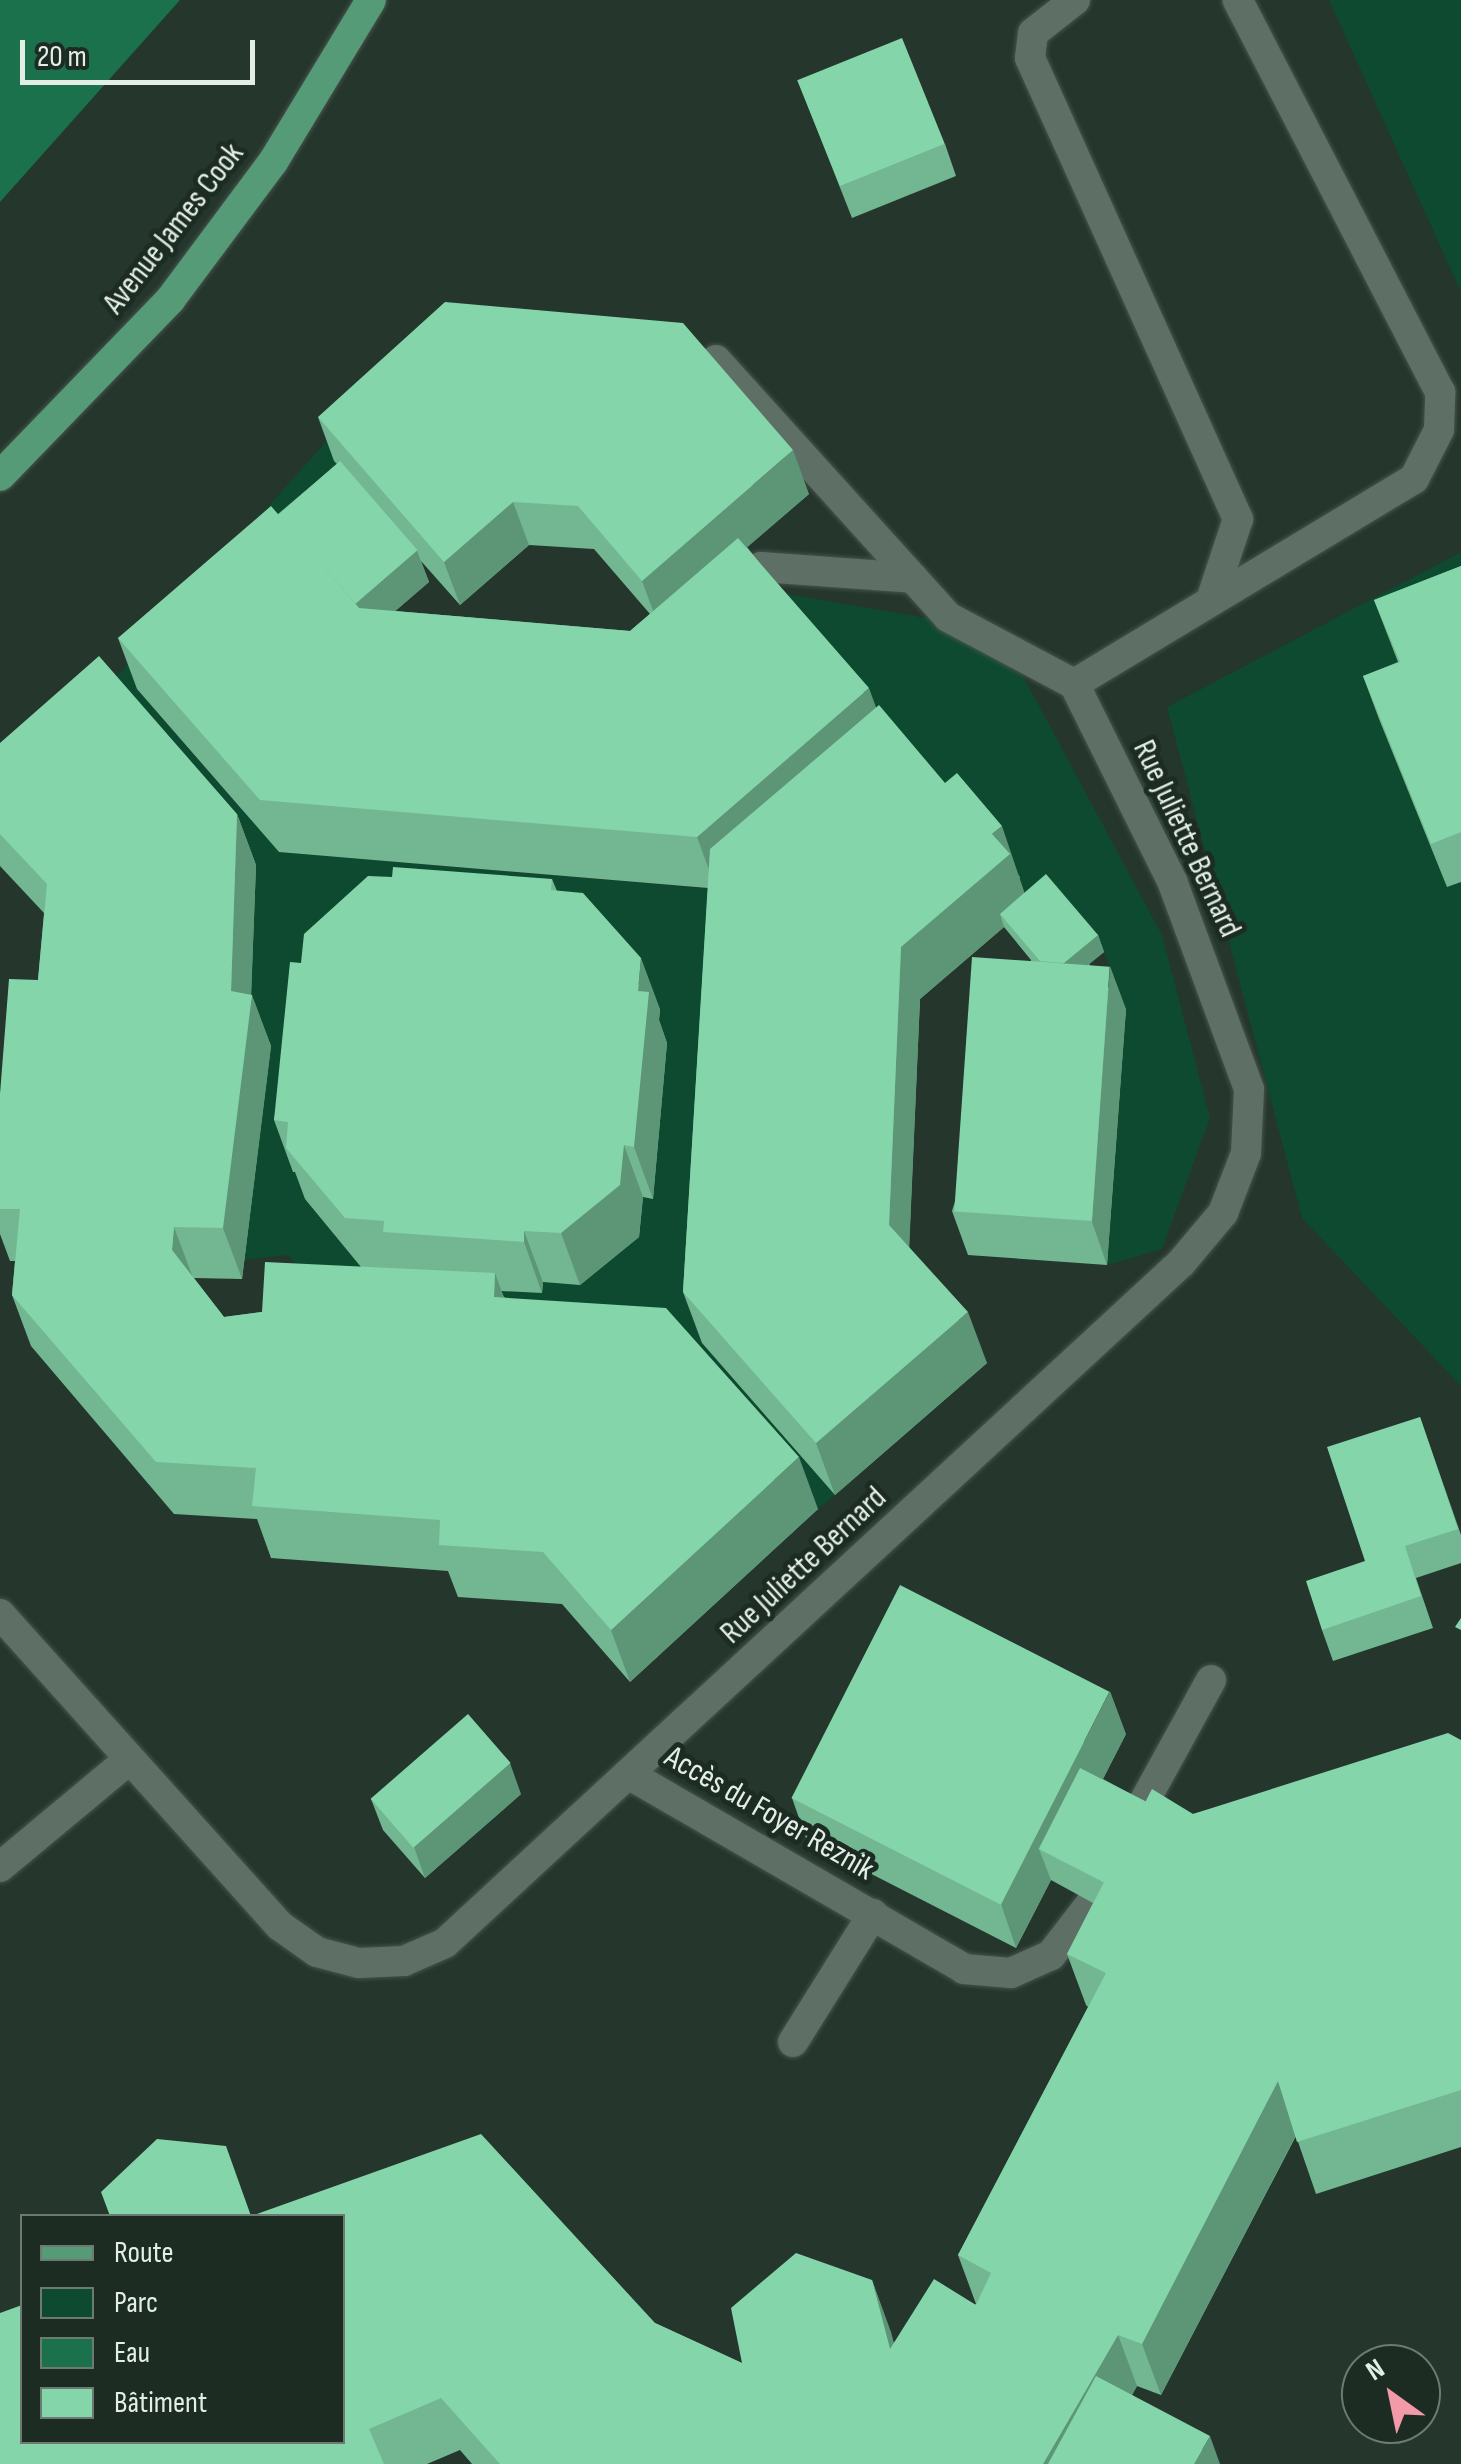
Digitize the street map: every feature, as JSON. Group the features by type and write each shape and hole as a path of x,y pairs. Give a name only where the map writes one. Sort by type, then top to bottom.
{"main road":[{"name":"Avenue James Cook","path":"0,476 170,300 273,162 371,0"}],"street":[{"path":"1075,0 1032,33 1030,58 1238,519 1213,594"},
{"path":"716,360 948,617 1074,684 1213,594 1414,479 1439,430 1440,392 1238,0"},
{"path":"705,614 761,566 913,578"},
{"name":"Rue Juliette Bernard","path":"0,1614 126,1760 280,1926 317,1952 359,1963 404,1961 445,1944 1182,1263 1223,1213 1246,1153 1249,1089 1172,883 1074,684"},
{"path":"1133,1822 1211,1680"},
{"path":"0,1867 126,1760"},
{"name":"Accès du Foyer Reznik","path":"630,1775 964,1969 1011,1973 1051,1954 1092,1902"},
{"name":"Accès du Foyer Reznik","path":"793,2042 873,1914"}],"green space":[{"path":"1329,0 1461,0 1461,292"},
{"path":"447,306 358,489 137,689 279,852 716,889 757,589 932,619 1023,676 1162,935 1210,1118 1162,1249 1107,1265 1126,1009 1104,952 1053,891 1031,909 1011,885 1020,877 976,825 702,1343 835,1495 818,1509 305,1277 288,1255 243,1260 271,1047 112,682"},
{"path":"1461,552 1461,1386 1302,1218 1167,707"}],"water":[{"path":"0,0 180,0 0,202"}],"building":[{"path":"902,38 945,144 840,186 797,80"},
{"path":"445,302 683,323 793,450 642,581 578,506 513,502 444,562 318,417"},
{"path":"340,461 417,550 356,604 278,515"},
{"path":"271,506 359,608 630,631 738,538 869,688 697,837 260,800 118,638"},
{"path":"1461,566 1461,832 1431,844 1363,676 1400,662 1374,600"},
{"path":"99,656 237,814 231,991 252,995 223,1228 174,1227 172,1250 224,1317 262,1312 265,1262 495,1273 494,1297 666,1308 799,1457 611,1630 543,1552 439,1545 440,1520 252,1506 256,1468 156,1462 12,1295 20,1209 0,1209 0,1094 9,979 38,980 47,884 0,834 0,743"},
{"path":"879,705 945,783 957,773 1002,826 992,834 1010,854 901,947 889,1225 968,1312 816,1443 683,1292 710,849"},
{"path":"393,867 552,879 551,890 583,893 641,958 638,991 649,992 634,1147 624,1145 620,1185 561,1233 524,1231 524,1242 383,1232 384,1221 345,1218 286,1148 288,1122 274,1120 290,962 301,963 304,934 368,876 392,877"},
{"path":"1046,874 1098,935 1064,963 1040,961 1000,914"},
{"path":"972,957 1110,967 1092,1221 954,1211"},
{"path":"1420,1417 1458,1529 1405,1546 1421,1596 1322,1630 1306,1581 1365,1561 1327,1447"},
{"path":"900,1585 1109,1692 1001,1905 791,1798"},
{"path":"468,1714 511,1763 413,1848 371,1799"},
{"path":"1448,1733 1461,1740 1461,2090 1297,2142 1278,2081 1142,2344 1118,2335 1043,2464 500,2464 441,2398 369,2429 384,2464 0,2464 0,2313 20,2306 20,2444 345,2444 345,2214 257,2214 481,2134 655,2323 742,2363 731,2308 796,2253 872,2280 890,2349 934,2279 976,2305 991,2273 958,2255 1106,1973 1067,1954 1152,1789 1193,1814"},
{"path":"1080,1768 1146,1802 1105,1883 1039,1849"},
{"path":"157,2139 226,2146 250,2214 109,2214 101,2192"},
{"path":"1096,2376 1210,2436 1194,2464 1048,2464"}]}
